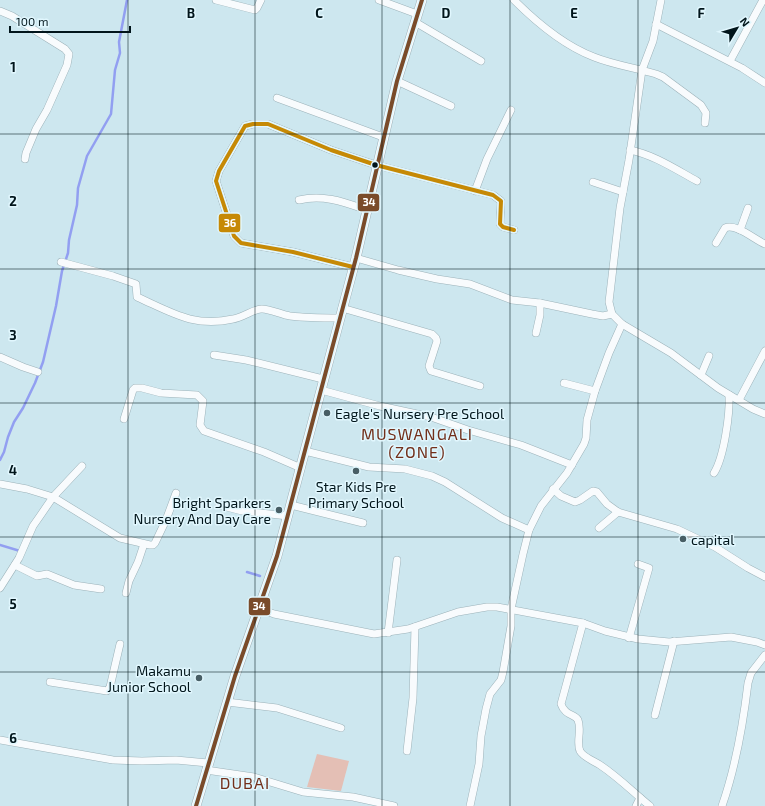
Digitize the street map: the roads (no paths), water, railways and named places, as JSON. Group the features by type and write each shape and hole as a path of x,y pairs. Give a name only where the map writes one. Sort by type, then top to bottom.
{"main road":[{"path":"196,806 227,702 277,556 356,258 376,166 397,81 422,0"}],"street":[{"path":"216,0 255,10 261,0"},
{"path":"379,0 416,18 481,61"},
{"path":"514,0 543,26 583,52 595,58 663,77 701,105 706,113 705,123"},
{"path":"661,0 653,41 642,70 620,208 609,302 612,314 622,324 669,351 729,394 765,414"},
{"path":"730,61 763,0"},
{"path":"0,11 12,16 65,49 69,54 67,65 47,110 36,129 24,159"},
{"path":"656,24 730,61 765,83"},
{"path":"397,81 451,106"},
{"path":"277,98 383,137"},
{"path":"475,191 487,159 511,110"},
{"path":"353,268 294,252 241,243 234,236 216,181 219,172 245,126 253,124 268,124 331,150 376,166 493,195 500,199 500,224 503,227 514,230"},
{"path":"630,150 642,152 656,158 697,181"},
{"path":"593,182 623,192"},
{"path":"299,200 315,198 329,199 367,210"},
{"path":"740,230 748,208"},
{"path":"716,243 726,227 731,226 765,244"},
{"path":"356,258 437,279 470,284 512,300 540,303 602,316 612,314"},
{"path":"61,262 113,276 136,284 137,297 175,315 193,320 212,322 233,319 262,309 289,316 307,318 339,318"},
{"path":"536,333 540,315 540,303"},
{"path":"342,308 432,334 437,341 429,366 431,371 480,386"},
{"path":"470,806 479,764 481,736 486,709 490,694 501,680 504,672 511,626 511,609 529,530 541,506 572,465 586,438 587,420 595,391 609,353 622,324"},
{"path":"739,400 765,351"},
{"path":"214,355 246,360 323,379"},
{"path":"701,375 709,356"},
{"path":"0,357 38,372"},
{"path":"564,382 595,391"},
{"path":"124,419 133,390 135,388 197,395 203,401 200,425 204,431 264,452 301,468"},
{"path":"321,390 380,406 431,417 468,430 520,445 572,465"},
{"path":"714,473 719,466 726,430 730,405 729,394"},
{"path":"305,451 369,466 405,469 432,476 450,485 502,518 529,530"},
{"path":"0,588 15,565 34,526 53,497 82,466"},
{"path":"0,484 53,497 120,538 152,545 155,543 166,520 176,493"},
{"path":"553,489 561,496 575,502 593,491 597,492 607,504 618,512 677,529 715,547 765,577"},
{"path":"219,505 242,511 288,516"},
{"path":"291,505 363,523"},
{"path":"599,528 618,512"},
{"path":"126,594 129,581 138,562 144,544"},
{"path":"388,633 397,560"},
{"path":"629,638 650,568 638,564"},
{"path":"15,565 37,576 47,574 74,585 101,589"},
{"path":"258,608 274,614 374,634 388,633 415,627 458,612 487,607 511,609 583,623 629,638 674,641 731,637 765,645"},
{"path":"583,623 561,704 563,710 575,717 578,721 579,745 582,754 619,778 650,806"},
{"path":"407,750 413,698 415,627"},
{"path":"655,715 674,641"},
{"path":"50,682 107,691 110,687 120,644"},
{"path":"722,806 736,757 743,722 748,683 754,669 765,655"},
{"path":"227,702 278,708 341,728"},
{"path":"0,740 113,760 176,760 254,777 303,792 353,797 394,806"},
{"path":"636,806 640,798"}],"waterway":[{"path":"0,460 14,422 23,408 43,362 56,306 62,271 68,253 69,240 77,205 78,188 87,156 111,114 115,70 120,53 119,42 127,0"},
{"path":"0,545 20,551"},
{"path":"247,572 260,576"}],"place":[{"name":"Eagle's Nursery Pre School","path":"327,413"},
{"name":"Star Kids Pre Primary School","path":"356,471"},
{"name":"Bright Sparkers Nursery And Day Care","path":"279,510"},
{"name":"capital","path":"683,539"},
{"name":"Makamu Junior School","path":"199,678"}],"district":[{"name":"MUSWANGALI (ZONE)","path":"417,442"},
{"name":"DUBAI","path":"245,782"}]}
